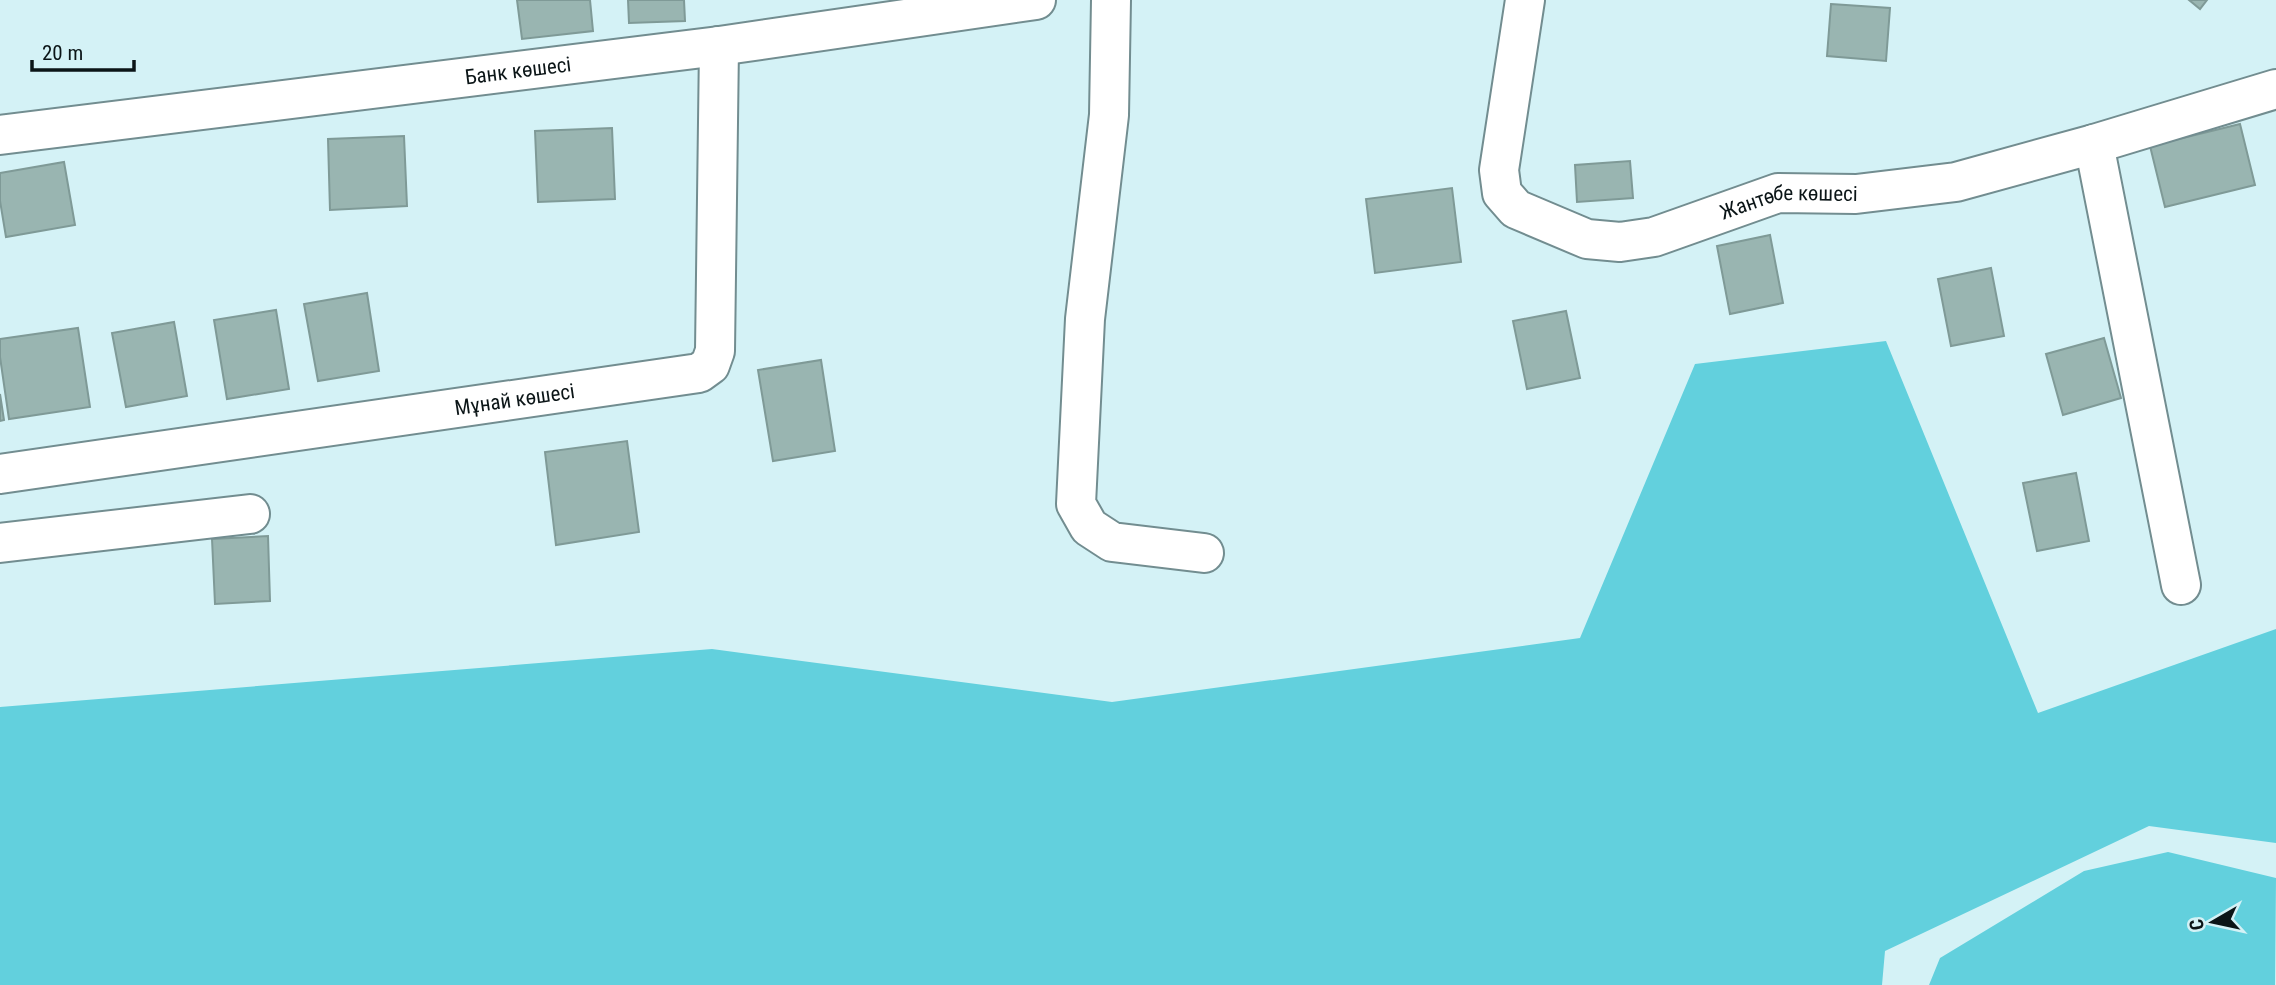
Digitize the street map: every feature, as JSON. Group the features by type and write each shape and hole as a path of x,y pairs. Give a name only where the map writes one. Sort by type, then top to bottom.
{"street":[{"name":"Банк көшесі","path":"0,135 719,47 1036,0"},
{"path":"1111,0 1109,116 1085,319 1076,504 1089,527 1112,542 1204,553"},
{"name":"Жантөбе көшесі","path":"1525,0 1499,170 1502,193 1516,209 1587,239 1620,242 1654,237 1778,193 1856,194 1956,181 2094,144 2276,89"},
{"name":"Мұнай көшесі","path":"0,474 699,373 710,365 715,351 719,47"},
{"path":"2094,144 2181,585"},
{"path":"0,543 250,514"}],"shaded area":[{"path":"1886,341 2038,713 2276,629 2276,843 2149,826 1885,951 1882,985 0,985 0,707 712,649 1112,702 1580,638 1695,364"},
{"path":"2168,852 2276,878 2275,985 1929,985 1940,958 2084,871"}],"building":[{"path":"517,0 590,0 593,31 522,39"},
{"path":"628,0 684,0 685,21 629,23"},
{"path":"2189,0 2207,0 2200,9"},
{"path":"1831,4 1890,8 1886,61 1827,56"},
{"path":"2240,124 2255,185 2165,207 2150,146"},
{"path":"612,128 615,199 538,202 535,131"},
{"path":"404,136 407,206 330,210 328,139"},
{"path":"1630,161 1633,198 1577,202 1575,165"},
{"path":"64,162 75,225 6,237 0,201 0,173"},
{"path":"1452,188 1461,262 1375,273 1366,199"},
{"path":"1770,235 1783,303 1730,314 1717,246"},
{"path":"1991,268 2004,336 1951,346 1938,279"},
{"path":"367,293 379,371 318,381 304,304"},
{"path":"276,310 289,389 227,399 214,320"},
{"path":"1566,311 1580,378 1527,389 1513,321"},
{"path":"174,322 187,396 126,407 112,333"},
{"path":"78,328 90,407 9,419 0,339"},
{"path":"2104,338 2121,398 2063,415 2046,354"},
{"path":"821,360 835,451 773,461 758,370"},
{"path":"0,394 4,420 0,421"},
{"path":"627,441 639,532 556,545 545,452"},
{"path":"2076,473 2089,541 2037,551 2023,483"},
{"path":"268,536 270,601 215,604 212,539"}]}
